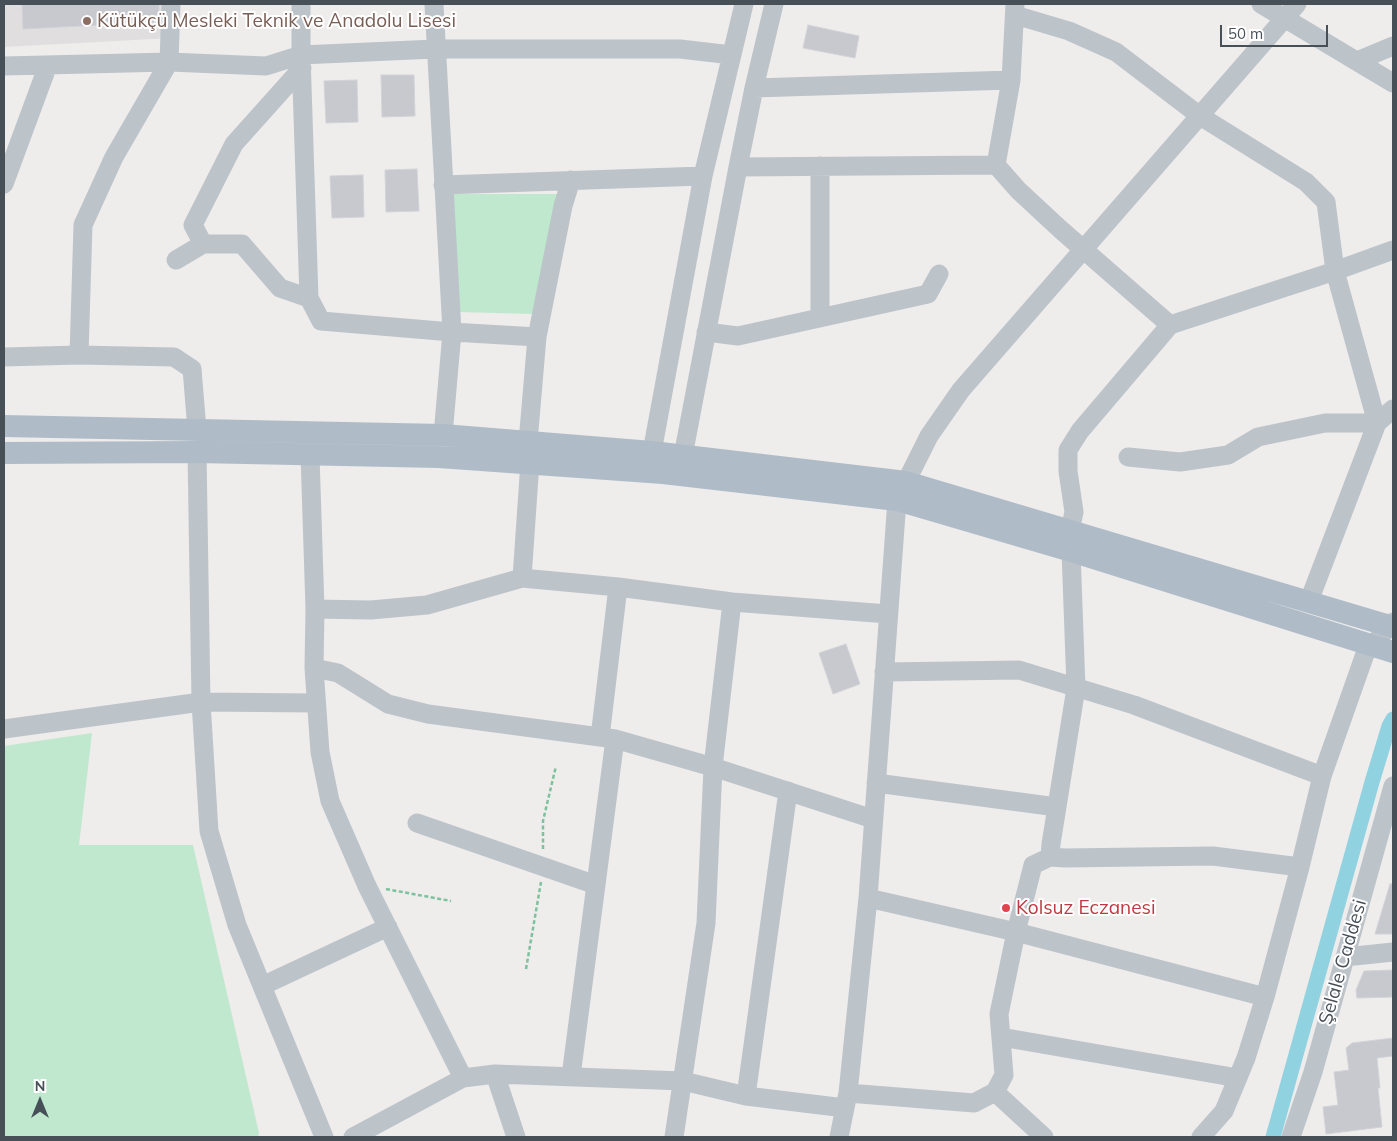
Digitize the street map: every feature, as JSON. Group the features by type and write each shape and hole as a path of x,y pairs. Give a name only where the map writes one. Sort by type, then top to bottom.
{"main road":[{"path":"4,426 443,435 529,452 663,473 901,491"},
{"path":"4,453 197,452 440,457 529,452 652,452 901,491 1071,541 1309,601 1392,625"},
{"path":"1071,541 1383,648"}],"street":[{"path":"78,355 83,226 114,157 169,62 171,4"},
{"path":"301,4 309,298 321,321 537,337"},
{"path":"434,4 452,332 443,435"},
{"path":"652,452 704,176 744,4"},
{"path":"684,456 738,167 774,4"},
{"path":"1262,4 1393,83"},
{"path":"840,1137 846,1101 868,898 888,614 901,491 929,436 962,390 1297,4"},
{"path":"996,165 1011,80 1015,9 1116,52 1200,116 1306,182 1326,202 1335,271 1378,424"},
{"path":"1357,61 1393,46"},
{"path":"4,66 169,62 266,66 435,49 680,49 732,55"},
{"path":"203,244 193,226 234,144 302,62"},
{"path":"4,184 48,65"},
{"path":"754,88 1011,80"},
{"path":"738,167 996,165 1018,190 1083,250 1170,325"},
{"path":"820,166 820,318"},
{"path":"443,184 704,176"},
{"path":"522,578 537,337 571,180"},
{"path":"176,260 203,244 242,244 280,288 309,298"},
{"path":"1050,857 1076,688 1071,541 1074,512 1068,471 1068,450 1080,431 1170,325 1393,250"},
{"path":"706,332 738,336 928,294 939,274"},
{"path":"4,357 78,355 174,358 192,369 197,430"},
{"path":"1309,601 1378,424 1393,409"},
{"path":"1128,457 1180,462 1228,455 1258,437 1325,423 1378,424"},
{"path":"197,452 201,702 209,831 237,925 324,1137"},
{"path":"310,455 316,703 320,752 330,801 367,886 463,1078"},
{"path":"315,609 371,610 427,605 522,578 618,587 732,602 888,614"},
{"path":"571,1076 596,885 618,587"},
{"path":"674,1137 684,1081 706,923 713,767 732,602"},
{"path":"1201,1137 1224,1111 1246,1058 1265,997 1322,776 1365,654 1383,648 1392,625"},
{"path":"314,668 338,673 388,704 428,714 608,738 713,767 873,819"},
{"path":"884,672 1019,670 1134,705 1322,776"},
{"path":"4,729 201,702 316,703"},
{"path":"876,784 1057,807"},
{"name":"Şelale Caddesi","path":"1291,1137 1313,1072 1393,786"},
{"path":"746,1096 788,791"},
{"path":"417,823 596,885"},
{"path":"353,1137 463,1078 495,1074 684,1081 746,1096 974,1104 995,1092 1004,1075 999,1014 1016,932 1033,865 1050,857 1213,856 1300,867"},
{"path":"868,898 1016,932 1265,997"},
{"path":"262,986 388,927"},
{"path":"1345,957 1393,952"},
{"path":"1001,1037 1238,1078"},
{"path":"495,1074 516,1137"},
{"path":"995,1092 1044,1137"}],"path":[{"path":"526,969 544,867 543,821 556,766"},
{"path":"367,886 451,901"}],"shaded area":[{"name":"Kütükçü Mesleki Teknik ve Anadolu Lisesi","path":"4,4 170,4 171,38 4,47"}],"green space":[{"path":"453,194 563,194 534,314 457,312"},
{"path":"92,733 79,845 193,845 259,1133 258,1137 4,1137 4,746"}],"building":[{"path":"22,4 159,4 159,22 23,29"},
{"path":"808,25 859,36 855,58 803,48"},
{"path":"381,75 414,75 415,116 382,117"},
{"path":"357,80 358,122 326,123 324,81"},
{"path":"417,169 419,211 386,212 385,170"},
{"path":"363,175 364,217 332,218 330,176"},
{"path":"846,644 860,684 833,694 819,653"},
{"path":"1390,884 1393,884 1393,934 1375,934"},
{"path":"1393,970 1393,997 1357,998 1356,990 1364,971"},
{"path":"1393,1038 1393,1056 1377,1058 1382,1127 1326,1134 1323,1107 1338,1105 1334,1072 1349,1070 1346,1048 1352,1043"}],"waterway":[{"path":"1273,1137 1372,782 1389,726 1393,719"}],"place":[{"name":"Kütükçü Mesleki Teknik ve Anadolu Lisesi","path":"87,21"},
{"name":"Kolsuz Eczanesi","path":"1006,908"}]}
